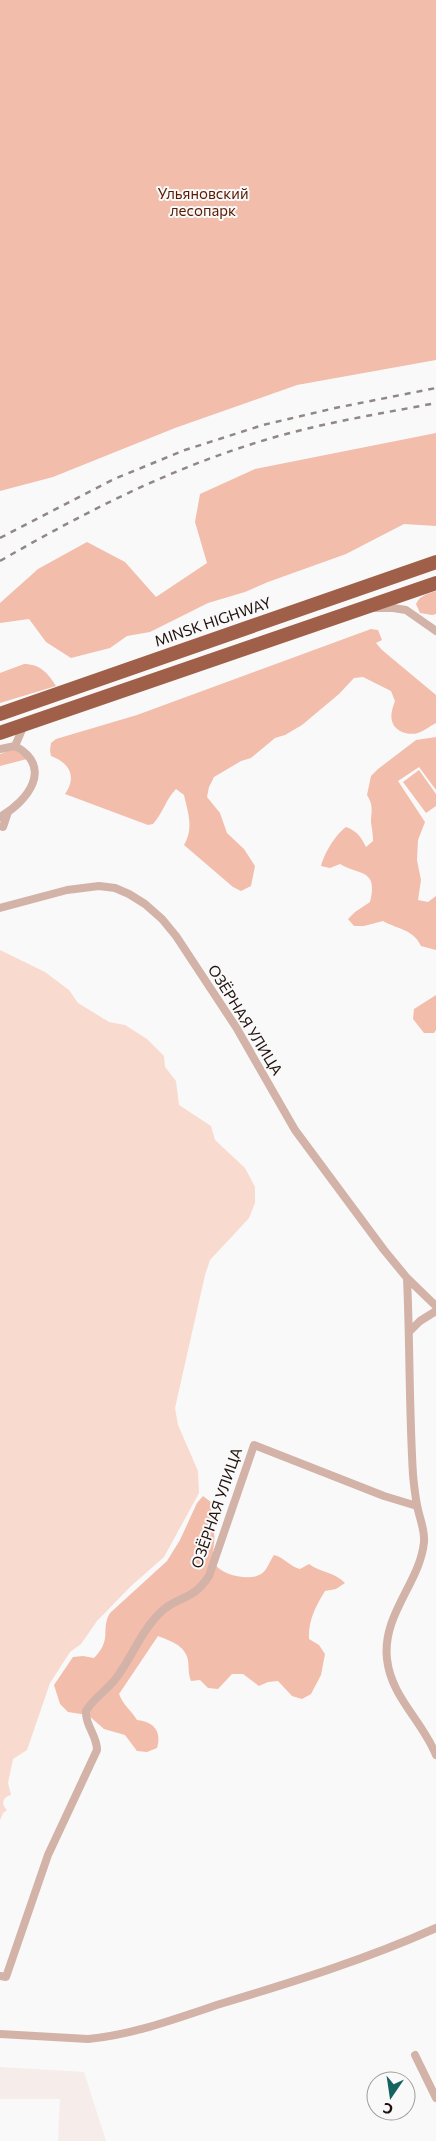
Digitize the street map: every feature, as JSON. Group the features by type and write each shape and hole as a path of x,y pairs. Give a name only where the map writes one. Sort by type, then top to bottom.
{"highway":[{"name":"MINSK HIGHWAY","path":"0,714 436,562"},
{"path":"0,733 436,583"}],"street":[{"path":"366,608 406,610 436,631"},
{"path":"15,746 24,725"},
{"path":"0,749 15,746 24,750 32,759 36,771 31,788 19,803 0,817"},
{"path":"3,827 8,812"},
{"name":"ОЗЁРНАЯ УЛИЦА","path":"1,908 67,890 99,886 115,888 129,894 145,904 162,919 176,936 236,1027 295,1130 406,1278 436,1306"},
{"path":"406,1278 414,1487 424,1529 424,1542 421,1556 389,1626 386,1642 387,1660 390,1680 425,1730 436,1755"},
{"path":"409,1332 420,1320 436,1311"},
{"name":"ОЗЁРНАЯ УЛИЦА","path":"0,1976 6,1976 48,1855 97,1750 96,1736 88,1724 86,1711 93,1700 116,1679 146,1628 164,1609 192,1595 201,1588 209,1576 254,1445 384,1496 417,1506"},
{"path":"0,2034 88,2039 146,2028 308,1976 436,1928"},
{"path":"415,2055 436,2098"}],"shaded area":[{"path":"0,950 45,972 69,990 78,1003 109,1022 125,1025 147,1039 164,1056 165,1067 176,1081 179,1105 211,1126 215,1140 245,1168 255,1187 255,1203 249,1218 210,1260 175,1408 178,1425 198,1471 199,1493 164,1557 131,1586 97,1621 81,1644 70,1652 50,1683 27,1750 13,1759 8,1783 11,1795 3,1801 7,1810 3,1813 0,1820"},
{"path":"0,2067 84,2072 106,2141 58,2141 60,2099 0,2099"}],"green space":[{"name":"Ульяновский лесопарк","path":"0,0 436,0 436,360 297,385 175,428 53,477 0,491"},
{"path":"436,433 436,526 404,524 346,554 245,592 208,603 150,632 127,636 110,648 71,658 46,642 29,619 0,623 0,603 38,569 87,542 125,562 156,597 207,563 195,522 200,494 255,469"},
{"path":"436,591 436,614 420,613 416,604 418,601 424,595"},
{"path":"371,629 378,630 382,640 376,643 382,650 436,695 436,723 414,734 398,730 393,725 391,718 395,701 391,691 363,677 354,678 339,694 302,725 285,735 275,738 251,758 241,761 214,777 207,797 220,813 227,833 244,849 255,866 251,886 241,891 233,887 184,845 189,833 188,814 184,795 176,789 153,824 148,825 65,794 71,782 71,776 70,771 63,762 51,756 51,743 56,739 137,715"},
{"path":"24,664 30,664 43,670 56,686 0,703 0,673"},
{"path":"436,737 436,790 419,767 398,781 425,822 418,840 417,860 421,880 418,900 428,902 436,896 436,950 421,946 414,936 383,921 364,926 354,926 348,919 370,902 372,884 370,879 366,875 340,864 330,868 321,866 330,845 346,827 358,835 366,847 373,841 371,806 367,795 371,776 416,740"},
{"path":"15,750 27,759 0,766 0,754"},
{"path":"419,770 436,794 436,806 426,813 403,782"},
{"path":"436,995 436,1030 434,1033 424,1033 413,1019 414,1009"},
{"path":"203,1496 212,1503 214,1560 215,1564 224,1572 244,1577 256,1576 265,1570 274,1555 300,1569 309,1564 341,1579 345,1583 336,1589 325,1591 313,1614 309,1639 319,1645 325,1654 321,1675 311,1694 302,1699 292,1696 278,1681 268,1682 259,1686 243,1674 232,1674 218,1689 208,1688 200,1680 191,1681 188,1660 184,1651 176,1644 158,1636 119,1694 137,1720 152,1725 157,1732 157,1748 147,1752 137,1751 125,1735 104,1729 88,1715 68,1712 60,1704 54,1685 73,1657 94,1658 100,1651 105,1640 107,1619 110,1613 167,1561 180,1540 197,1503"}],"railway":[{"path":"0,538 114,479 185,450 263,425 335,408 436,388"},
{"path":"0,561 64,525 129,493 230,451 307,429 436,403"}]}
